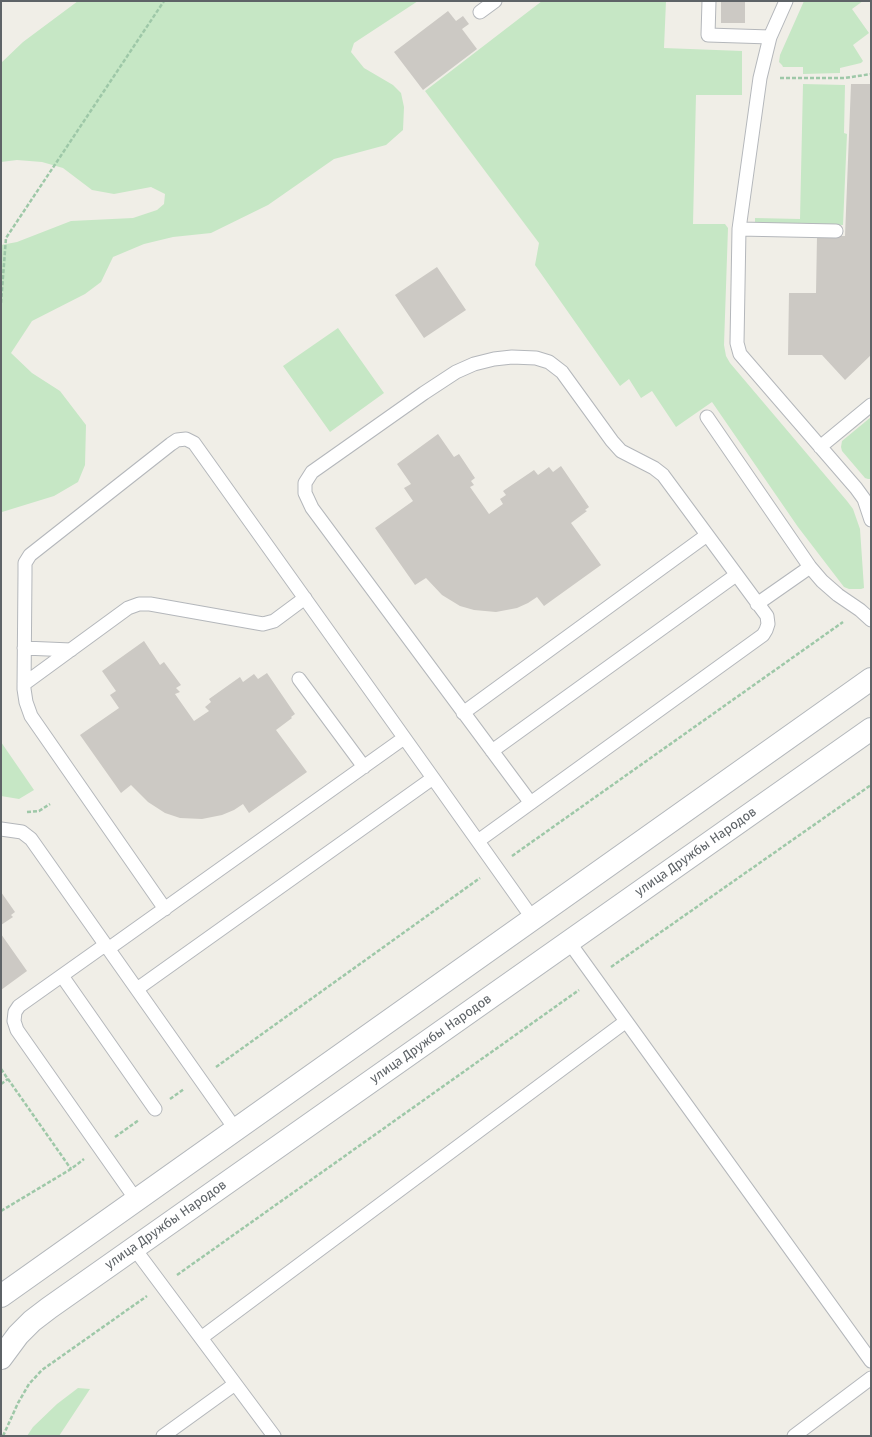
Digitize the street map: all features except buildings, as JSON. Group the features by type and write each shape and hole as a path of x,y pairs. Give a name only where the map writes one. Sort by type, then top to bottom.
{"main road":[{"path":"1,1296 871,679"},
{"name":"улица Дружбы Народов","path":"1,1358 18,1335 32,1321 871,729"}],"lane":[{"path":"480,12 496,1"},
{"path":"709,1 708,35 770,37"},
{"path":"786,1 770,37 760,78 740,229 737,343 740,354 856,488 867,497 871,520"},
{"path":"740,229 836,231"},
{"path":"478,841 763,635 768,624 767,616 663,475 654,468 621,451 612,442 562,372 549,362 536,358 494,358 474,364 456,372 312,472 306,483 305,493 312,508 530,802"},
{"path":"820,447 871,405"},
{"path":"707,417 810,567 822,581 838,595 860,610 871,620"},
{"path":"165,909 31,716 26,702 24,684 25,563 30,554 171,444 178,440 186,439 194,443 533,919"},
{"path":"463,713 707,535"},
{"path":"758,604 810,567"},
{"path":"492,751 736,575"},
{"path":"24,684 128,608 139,604 150,604 262,624 274,622 305,598"},
{"path":"24,648 71,650"},
{"path":"299,679 364,767"},
{"path":"137,1201 17,1030 14,1021 15,1012 19,1006 165,909 404,738"},
{"path":"137,989 433,778"},
{"path":"1,828 22,832 31,839 236,1130"},
{"path":"568,942 871,1362"},
{"path":"62,976 155,1109"},
{"path":"201,1338 625,1022"},
{"path":"134,1248 274,1436"},
{"path":"794,1436 871,1378"},
{"path":"163,1436 235,1384"}],"path":[{"path":"1,303 6,238 164,1"},
{"path":"760,78 845,78 871,74"},
{"path":"1,1211 71,1170 99,1148 199,1079 860,610"},
{"path":"3,1436 18,1403 29,1384 42,1370 871,785"},
{"path":"23,812 39,811 50,804"},
{"path":"1,1069 71,1170"},
{"path":"1,1084 8,1079"}],"green space":[{"path":"78,1 418,1 354,43 351,52 364,68 393,85 401,93 404,107 403,130 386,145 334,159 268,205 211,233 173,237 144,244 113,257 101,282 85,294 32,321 11,353 32,373 60,391 86,425 85,465 78,482 54,496 2,512 1,514 1,245 17,242 71,221 133,218 157,210 164,204 165,194 151,187 114,194 92,190 63,168 42,162 17,160 1,162 1,63 23,42"},
{"path":"542,1 666,1 664,48 742,51 742,95 696,95 693,224 725,224 728,228 724,345 726,356 730,363 853,509 860,529 864,588 849,589 844,587 798,527 712,402 676,427 652,391 641,398 629,379 620,386 535,265 539,243 425,91"},
{"path":"804,1 863,1 852,9 869,33 853,45 863,61 861,63 840,68 840,73 803,74 803,67 783,67 779,62 780,55"},
{"path":"803,84 845,85 844,133 847,134 843,225 755,223 755,218 800,219"},
{"path":"338,328 384,393 330,432 283,366"},
{"path":"871,417 871,479 868,479 865,478 842,451 841,447 842,441"},
{"path":"1,742 34,790 19,799 1,796"},
{"path":"78,1388 90,1389 59,1436 27,1436 33,1427 57,1404"}]}
